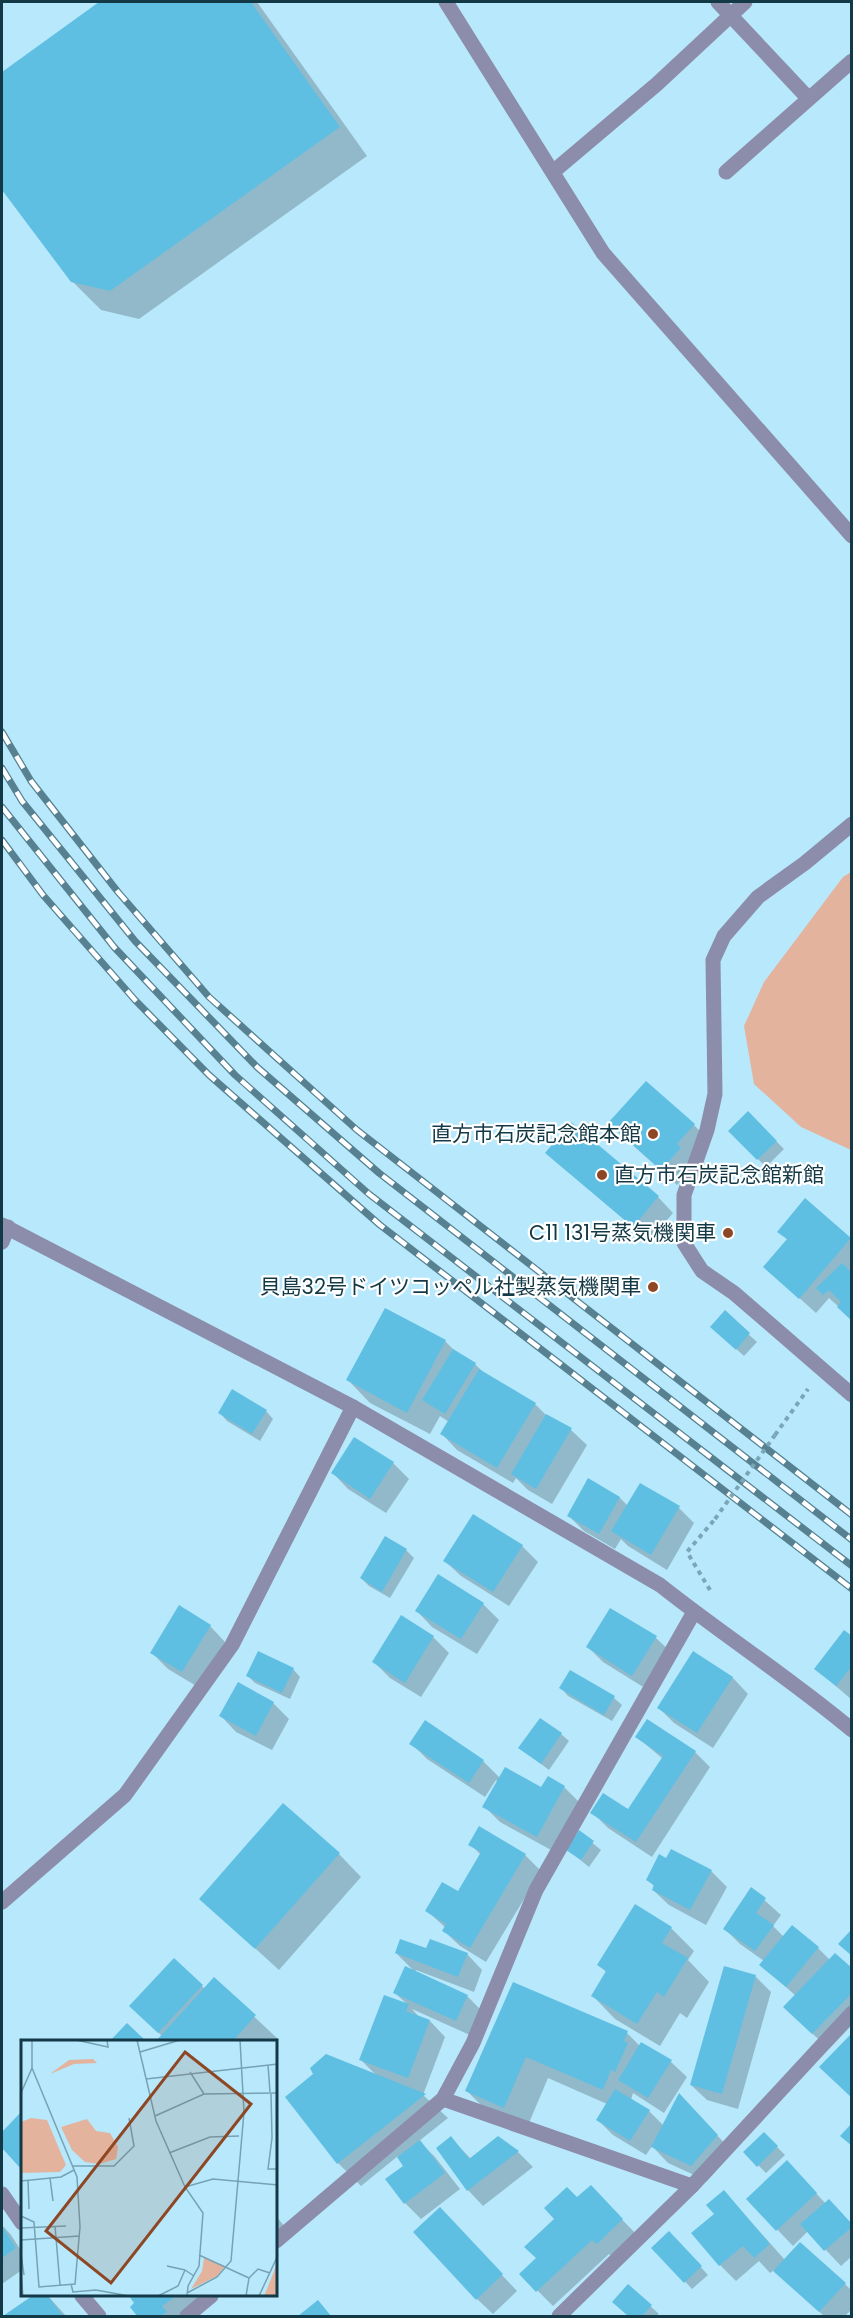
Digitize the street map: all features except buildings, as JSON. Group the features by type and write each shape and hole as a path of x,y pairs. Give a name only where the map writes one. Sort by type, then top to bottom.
{"street":[{"path":"446,2 554,171 603,253 852,536"},
{"path":"718,2 808,98"},
{"path":"554,171 657,84 745,2"},
{"path":"726,172 852,61"},
{"path":"852,824 805,863 758,897 724,936 713,960 715,1094 707,1130 684,1195 684,1243 702,1270 734,1293 852,1395"},
{"path":"2,1242 5,1226 353,1407 660,1585 809,1694 852,1730"},
{"path":"2,1902 125,1795 232,1645 353,1407"},
{"path":"278,2239 443,2099 473,2043 536,1890 694,1612"},
{"path":"559,2316 692,2186 852,2013"},
{"path":"443,2099 692,2186"},
{"path":"2,2194 21,2222"},
{"path":"84,2297 99,2316"},
{"path":"187,2316 209,2297"}],"path":[{"path":"694,1612 711,1589 687,1552 715,1519 822,1371"}],"shaded area":[{"path":"851,872 851,1150 801,1127 754,1084 744,1026 764,982 843,877"}],"railway":[{"path":"2,732 31,781 118,892 209,997 357,1130 852,1515"},
{"path":"2,768 22,801 135,941 257,1067 379,1173 852,1540"},
{"path":"2,807 114,947 235,1075 369,1194 852,1566"},
{"path":"2,840 43,895 135,1000 209,1075 380,1225 852,1589"}],"place":[{"name":"直方市石炭記念館本館","path":"653,1134"},
{"name":"直方市石炭記念館新館","path":"602,1175"},
{"name":"C11 131号蒸気機関車","path":"728,1233"},
{"name":"貝島32号ドイツコッペル社製蒸気機関車","path":"653,1287"}]}
